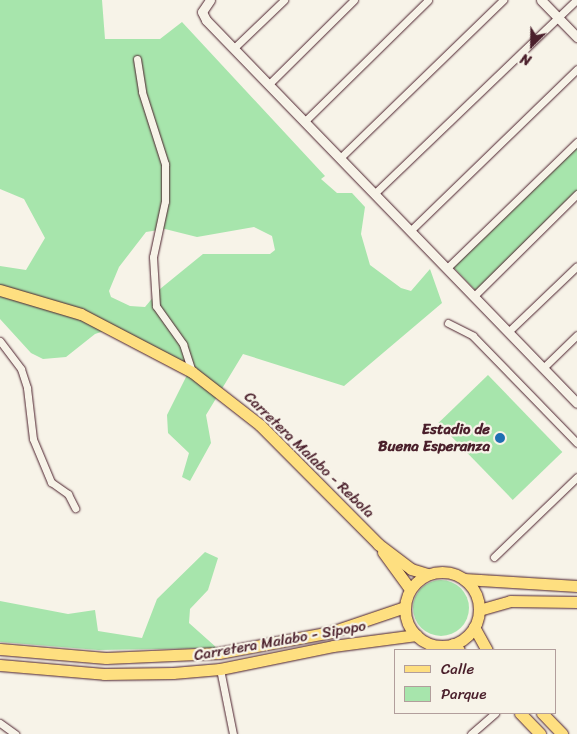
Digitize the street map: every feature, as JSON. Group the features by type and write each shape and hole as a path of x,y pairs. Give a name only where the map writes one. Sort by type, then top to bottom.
{"main road":[{"name":"Carretera Malabo - Rebola","path":"0,290 81,314 192,372 260,425 378,544 411,569 427,574"},
{"name":"Carretera Malabo - Rebola","path":"378,544 410,590"},
{"path":"464,579 474,589 479,610 474,627 456,647 434,644 416,635 408,622 405,607 410,590 427,574 446,572 464,579 577,586"},
{"path":"479,610 502,602 577,602"},
{"name":"Carretera Malabo - Sipopo","path":"0,649 106,658 219,653 331,632 405,607"},
{"path":"474,627 486,649"},
{"name":"Carretera Malabo - Sipopo","path":"0,665 104,674 220,669 333,646 416,635"},
{"path":"521,714 540,734"},
{"path":"543,714 562,734"}],"street":[{"path":"210,0 202,12 204,16 577,403"},
{"path":"235,47 284,0"},
{"path":"270,83 354,0"},
{"path":"306,120 428,0"},
{"path":"340,156 503,0"},
{"path":"541,0 577,37"},
{"path":"375,192 576,0"},
{"path":"137,59 142,92 165,164 165,201 152,257 156,306 183,344 192,372"},
{"path":"411,230 577,69"},
{"path":"447,268 577,142"},
{"path":"474,296 577,194"},
{"path":"508,332 577,266"},
{"path":"448,323 473,336 577,443"},
{"path":"543,368 577,335"},
{"path":"0,341 21,369 27,388 33,439 51,482 68,494 75,508"},
{"path":"494,557 577,478"},
{"path":"220,669 233,734"},
{"path":"471,734 493,714"},
{"path":"0,723 15,734"}],"green space":[{"path":"0,0 102,0 105,39 160,39 182,22 325,176 321,179 337,193 352,193 365,207 361,234 370,265 401,288 411,291 430,269 442,303 344,386 243,354 206,415 211,443 190,481 182,477 189,453 168,433 167,415 188,373 107,330 95,334 66,357 43,359 31,353 0,319 0,266 26,270 45,238 24,199 0,189","holes":["254,227 272,236 275,250 270,254 203,254 160,289 145,307 130,306 111,297 109,291 119,267 146,232 165,229 197,237"]},
{"path":"577,146 577,194 476,291 453,267"},
{"name":"Estadio de Buena Esperanza","path":"488,375 562,452 513,500 438,423"},
{"path":"205,552 218,558 208,590 190,609 189,623 217,648 98,650 0,642 0,601 68,614 95,610 98,631 142,638 157,599"},
{"path":"435,580 447,580 457,584 465,592 469,608 465,624 457,632 447,636 435,636 425,632 417,624 413,614 413,602 417,592 425,584"}],"place":[{"name":"Estadio de Buena Esperanza","path":"500,438"}]}
